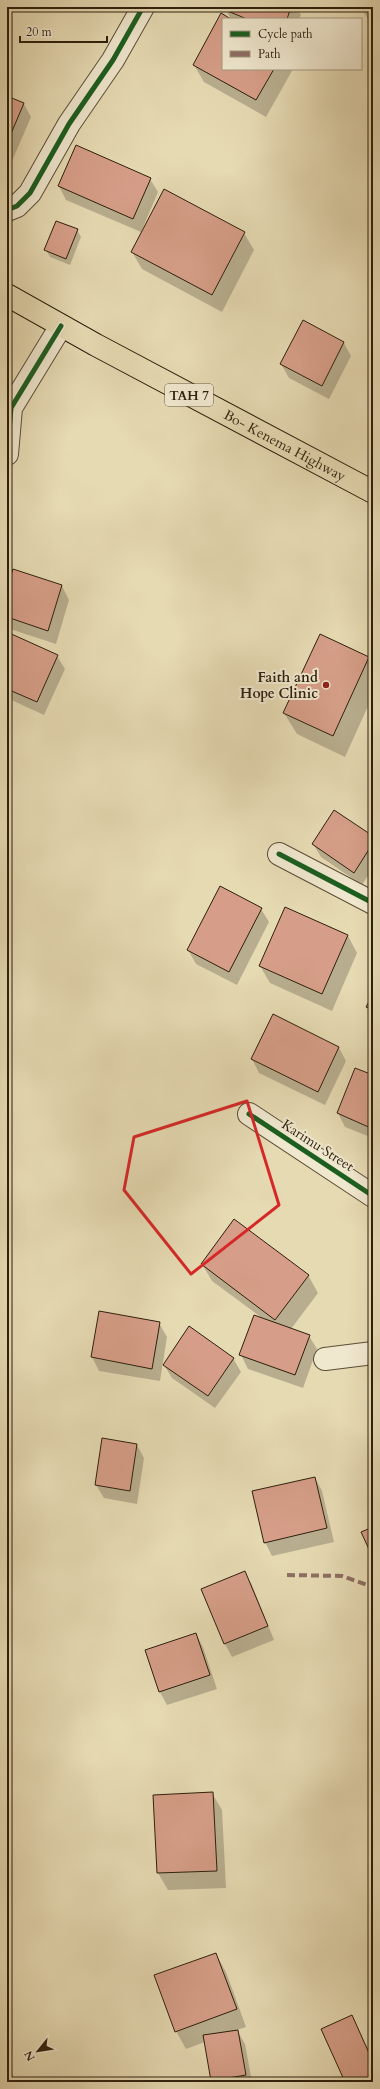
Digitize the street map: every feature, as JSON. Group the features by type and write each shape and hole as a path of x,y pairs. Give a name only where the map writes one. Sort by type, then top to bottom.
{"highway":[{"name":"Bo- Kenema Highway","path":"7,295 61,326 373,492"}],"street":[{"path":"7,210 17,206 30,194 69,124 113,60 143,7"},
{"path":"7,454 11,408 61,326"},
{"path":"279,854 373,903"},
{"name":"Karimu Street","path":"249,1114 373,1196"},
{"path":"325,1359 373,1353"}],"highlighted area":[{"path":"247,1101 279,1205 191,1274 124,1190 134,1137"}],"building":[{"path":"226,7 291,7 287,18 245,18 225,10"},
{"path":"221,13 229,18 222,18 222,70 273,70 256,100 193,65"},
{"path":"7,96 24,103 7,143"},
{"path":"76,145 151,178 133,219 58,186"},
{"path":"164,189 245,232 212,295 131,252"},
{"path":"56,221 78,229 66,259 44,250"},
{"path":"303,320 344,342 322,386 280,364"},
{"path":"13,569 62,585 48,631 7,617 7,587"},
{"path":"7,632 58,655 37,702 7,689"},
{"name":"Faith and Hope Clinic","path":"320,634 369,657 333,736 283,713"},
{"path":"334,810 373,836 373,843 354,873 312,844"},
{"path":"220,886 262,908 229,972 187,950"},
{"path":"285,907 348,935 322,994 259,966"},
{"path":"373,994 373,1010 366,1007"},
{"path":"273,1014 339,1047 318,1092 251,1059"},
{"path":"355,1068 373,1075 373,1129 337,1113"},
{"path":"234,1219 309,1275 275,1320 201,1264"},
{"path":"99,1311 160,1322 152,1369 91,1357"},
{"path":"254,1315 310,1335 295,1375 239,1355"},
{"path":"189,1326 234,1358 208,1396 163,1365"},
{"path":"102,1438 137,1444 130,1491 95,1485"},
{"path":"315,1477 327,1528 264,1543 252,1491"},
{"path":"373,1527 373,1558 361,1532"},
{"path":"245,1571 268,1626 224,1644 201,1589"},
{"path":"196,1633 210,1675 159,1692 145,1650"},
{"path":"213,1792 217,1871 157,1873 153,1795"},
{"path":"216,1953 237,2009 175,2032 154,1975"},
{"path":"352,2015 373,2062 373,2080 369,2082 345,2082 321,2029"},
{"path":"238,2030 246,2075 211,2081 203,2035"}],"marked path":[{"path":"287,1575 342,1576 373,1587"}],"cycle path":[{"path":"7,210 17,206 30,193 69,124 113,60 143,7"},
{"path":"7,454 11,408 61,326"},
{"path":"279,854 373,903"},
{"path":"249,1114 373,1196"}],"place":[{"name":"Faith and Hope Clinic","path":"326,685"}]}
